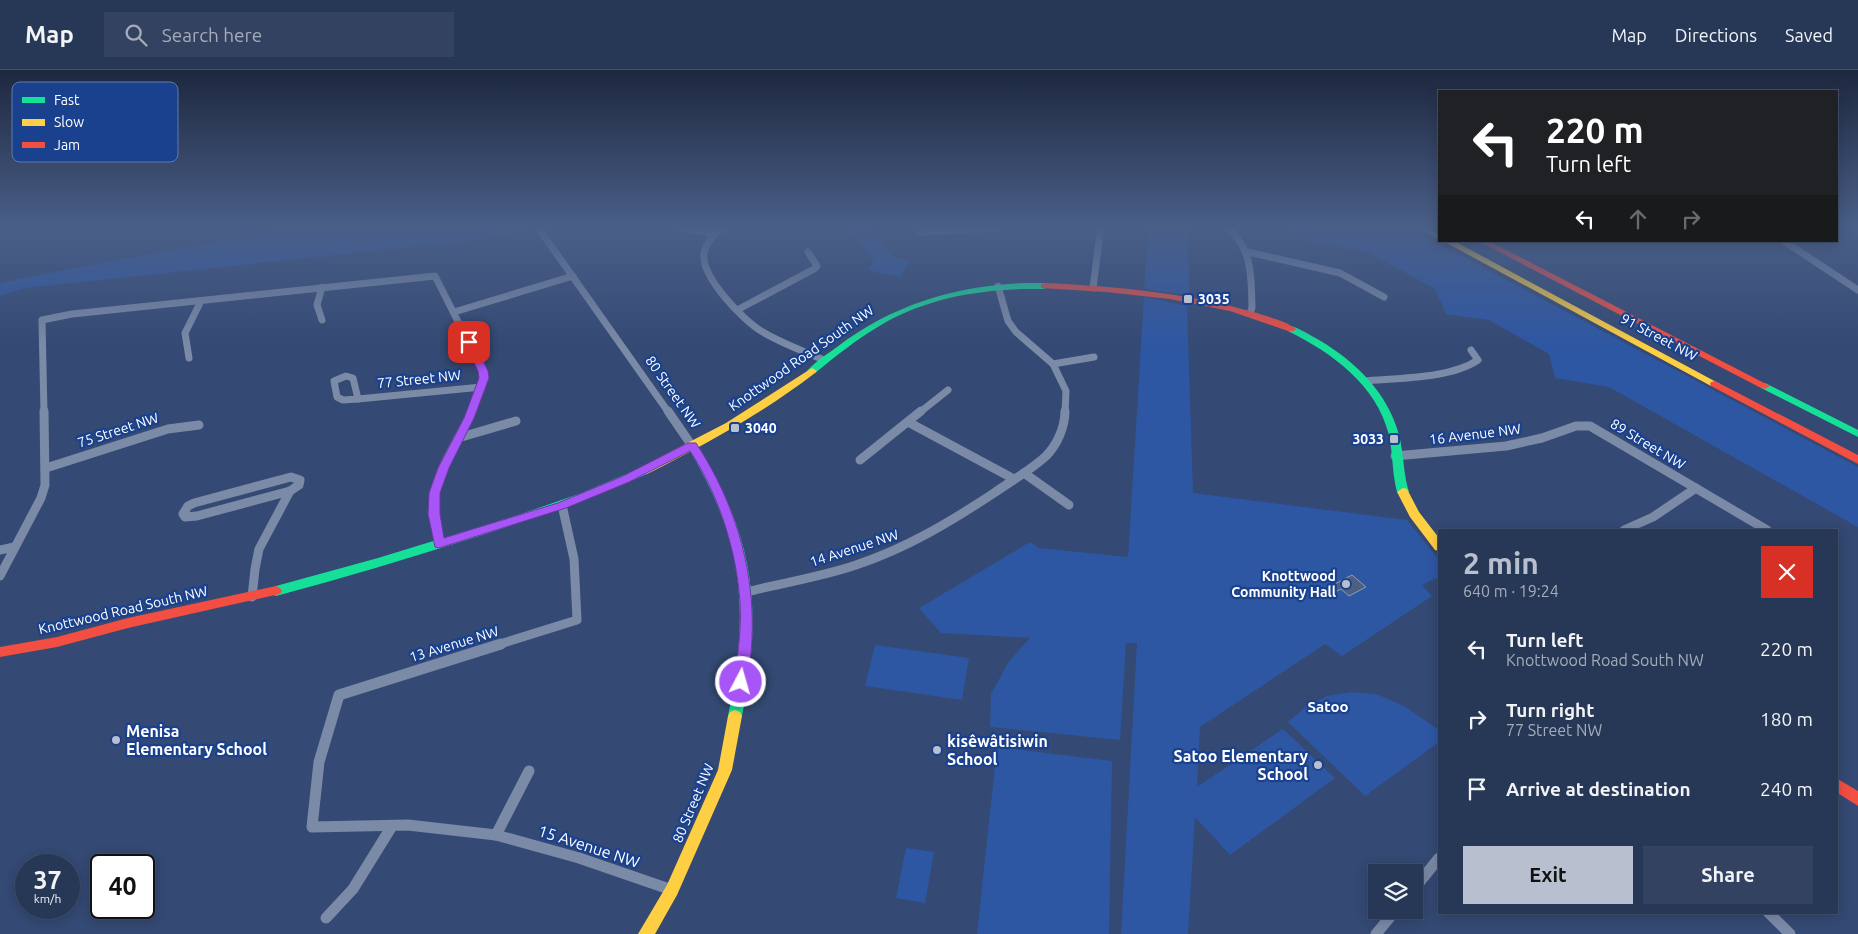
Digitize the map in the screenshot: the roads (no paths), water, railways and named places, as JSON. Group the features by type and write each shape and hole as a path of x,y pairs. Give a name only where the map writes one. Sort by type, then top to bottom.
{"street":[{"name":"80 Street NW","path":"566,266 704,464 724,506 737,549 746,592 746,636 740,689 725,770 672,890 646,934"},
{"path":"704,266 705,270 737,310 750,323 763,333 824,360"},
{"path":"737,310 817,266"},
{"path":"1094,288 1096,266"},
{"path":"1249,266 1252,308 1250,313"},
{"path":"1311,266 1340,273 1384,297"},
{"name":"91 Street NW","path":"1495,266 1858,460"},
{"name":"91 Street NW","path":"1531,266 1858,434"},
{"path":"1822,266 1858,290"},
{"path":"0,576 41,498 45,485 42,320 72,314 435,276"},
{"name":"77 Street NW","path":"435,276 483,371 482,387 443,468 435,493 434,514 439,544"},
{"path":"454,312 573,276"},
{"name":"Knottwood Road South NW","path":"0,652 61,641 135,621 252,597 361,568 562,505 625,480 753,412 867,328 898,312 946,296 998,286 1034,284 1094,288 1212,304 1250,313 1310,338 1338,357 1364,381 1381,404 1394,434 1399,479 1409,504 1438,546"},
{"path":"998,286 1008,321 1016,332 1053,364 1094,357"},
{"path":"322,287 317,304 322,320"},
{"path":"189,358 185,333 201,301"},
{"path":"1364,381 1429,374 1469,366 1478,360 1471,350"},
{"name":"14 Avenue NW","path":"746,592 856,564 898,550 946,525 1024,473 1047,455 1056,443 1065,420 1066,391 1053,364"},
{"name":"77 Street NW","path":"358,399 482,387"},
{"path":"860,460 948,390"},
{"path":"458,438 516,421"},
{"path":"908,422 1014,480"},
{"name":"75 Street NW","path":"46,468 168,429 199,425"},
{"name":"16 Avenue NW","path":"1395,456 1510,446 1545,437 1572,426 1586,425"},
{"name":"89 Street NW","path":"1586,425 1597,429 1765,529"},
{"path":"1024,473 1069,505"},
{"path":"252,597 257,557 261,544 286,502 290,491 299,485 298,478 283,479 194,503 188,506 183,514 185,517 197,516 290,491"},
{"path":"1626,529 1653,518 1696,488"},
{"name":"13 Avenue NW","path":"312,827 319,762 339,695 577,620 574,560 562,505"},
{"path":"0,550 14,547"},
{"path":"496,835 528,771"},
{"path":"1838,785 1858,799"},
{"path":"326,918 353,889 392,826"},
{"name":"15 Avenue NW","path":"312,827 408,826 496,835 579,858 672,890"},
{"path":"1423,878 1438,859"},
{"path":"1770,914 1790,934"},
{"path":"1376,934 1388,919"}],"place":[{"name":"3035","path":"1188,299"},
{"name":"3040","path":"735,428"},
{"name":"3033","path":"1394,439"},
{"name":"Knottwood Community Hall","path":"1346,584"},
{"name":"Menisa Elementary School","path":"116,740"},
{"name":"kisêwâtisiwin School","path":"937,750"},
{"name":"Satoo Elementary School","path":"1318,765"}],"district":[{"name":"Satoo","path":"1328,707"}]}
